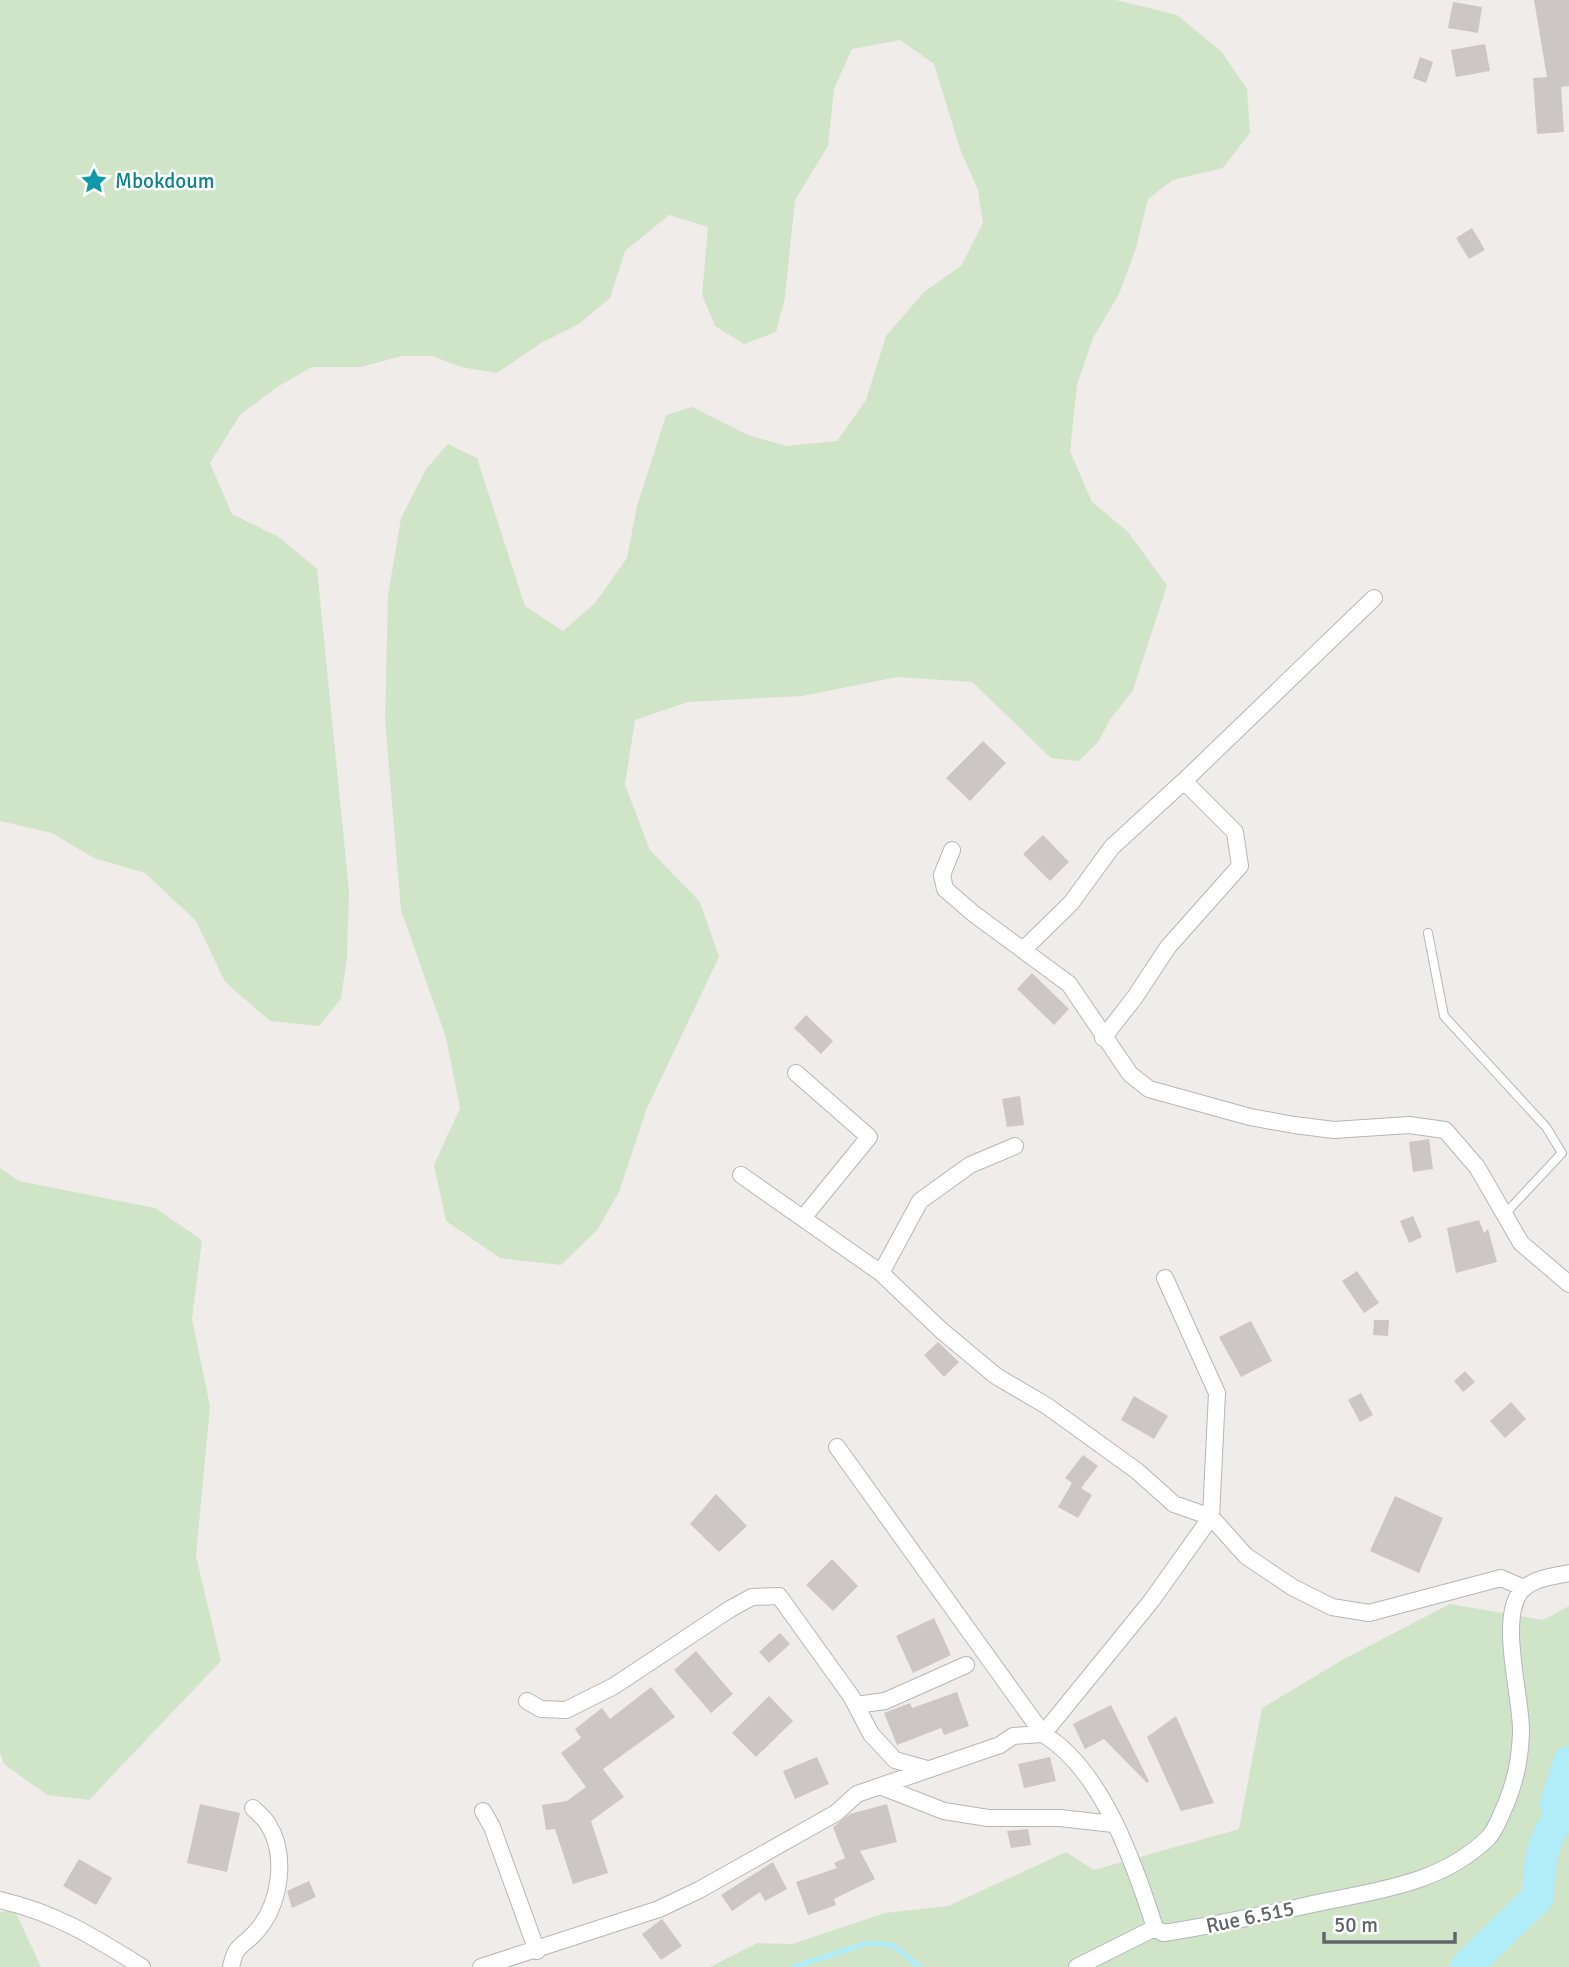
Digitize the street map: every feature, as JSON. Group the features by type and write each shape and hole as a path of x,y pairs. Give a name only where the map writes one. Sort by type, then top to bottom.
{"street":[{"path":"1024,949 1071,903 1112,847 1374,598"},
{"path":"1103,1038 1135,997 1168,947 1240,866 1235,832 1184,781"},
{"path":"952,850 942,875 945,889 974,914 1069,984 1103,1038 1140,1084 1196,1104 1250,1117 1334,1130 1409,1125 1445,1130 1477,1167 1521,1242 1569,1284"},
{"path":"796,1073 869,1137 803,1218"},
{"path":"881,1273 920,1201 970,1165 1015,1146"},
{"path":"741,1175 881,1273 942,1331 996,1376 1058,1413 1137,1471 1174,1504 1211,1517 1247,1556 1292,1587 1332,1607 1369,1613 1501,1578 1524,1588 1540,1579 1569,1573"},
{"path":"481,1967 537,1951 547,1944 659,1909 699,1891 836,1813 857,1794 1000,1745 1013,1736 1043,1734 1152,1600 1211,1517 1216,1393 1165,1278"},
{"path":"838,1447 1043,1734 1058,1743 1085,1771 1137,1872 1156,1928"},
{"name":"Rue 6.515","path":"1077,1967 1156,1928 1163,1933 1216,1925 1373,1893 1431,1877 1455,1864 1491,1835 1518,1773 1520,1693 1511,1628 1515,1601 1524,1588"},
{"path":"527,1701 541,1709 566,1710 614,1686 752,1597 779,1596 856,1704 871,1734 894,1760 927,1769"},
{"path":"856,1704 885,1701 965,1665"},
{"path":"880,1786 944,1811 988,1818 1060,1818 1113,1824"},
{"path":"231,1967 235,1949 256,1932 276,1899 279,1859 269,1825 253,1808"},
{"path":"483,1811 492,1828 537,1951"},
{"path":"0,1900 38,1908 74,1925 142,1967"}],"lane":[{"path":"1428,933 1444,1016 1537,1117 1562,1153 1504,1215"}],"green space":[{"path":"0,0 1116,0 1177,15 1221,51 1247,89 1250,133 1223,168 1173,180 1148,199 1136,248 1119,294 1093,338 1077,385 1070,451 1092,502 1127,531 1167,585 1133,690 1109,721 1099,741 1079,761 1051,758 972,682 897,677 802,696 688,702 635,720 625,785 650,850 700,902 719,957 647,1108 619,1192 598,1229 561,1265 500,1258 446,1221 434,1165 460,1108 446,1038 401,910 385,720 388,595 401,518 426,469 448,444 477,458 525,606 563,631 595,603 627,558 637,506 666,415 692,407 748,435 786,446 837,441 866,400 886,336 924,292 961,266 983,223 978,190 960,149 934,64 900,40 852,49 834,89 828,146 795,200 785,297 776,332 744,344 715,326 702,295 708,227 669,215 625,251 610,298 579,324 541,343 497,373 461,367 432,356 402,356 361,367 312,367 277,387 240,415 210,463 232,514 279,537 317,569 349,891 347,958 341,999 319,1026 270,1021 225,982 196,921 145,873 94,858 52,833 0,821"},
{"path":"0,1168 19,1181 155,1208 202,1240 192,1319 210,1406 196,1556 221,1661 89,1800 47,1795 4,1764 0,1753"},
{"path":"1450,1604 1543,1620 1569,1606 1569,1967 710,1967 757,1943 792,1944 885,1913 948,1906 1066,1852 1094,1870 1239,1829 1262,1708 1342,1660"},
{"path":"14,1909 41,1967 0,1967 0,1912"}],"building":[{"path":"1534,0 1569,0 1569,86 1561,87 1564,132 1537,134 1533,78 1547,77"},
{"path":"1453,2 1482,7 1478,33 1448,28"},
{"path":"1485,44 1490,71 1456,77 1451,50"},
{"path":"1420,57 1433,62 1426,83 1413,78"},
{"path":"1472,228 1485,250 1469,259 1456,238"},
{"path":"983,741 1006,763 970,801 946,778"},
{"path":"1043,835 1069,862 1050,881 1023,854"},
{"path":"1032,973 1069,1009 1054,1025 1017,989"},
{"path":"806,1015 833,1041 821,1054 794,1028"},
{"path":"1020,1096 1024,1125 1007,1127 1002,1099"},
{"path":"1429,1139 1433,1169 1413,1172 1409,1142"},
{"path":"1413,1216 1422,1237 1409,1243 1400,1221"},
{"path":"1479,1220 1484,1233 1488,1229 1497,1262 1456,1273 1447,1228"},
{"path":"1357,1271 1379,1303 1364,1313 1342,1281"},
{"path":"1374,1320 1389,1320 1388,1336 1373,1335"},
{"path":"1251,1321 1272,1361 1241,1377 1219,1337"},
{"path":"938,1342 959,1362 944,1377 924,1355"},
{"path":"1465,1371 1475,1382 1463,1392 1454,1381"},
{"path":"1361,1393 1373,1415 1360,1422 1348,1400"},
{"path":"1134,1396 1168,1416 1154,1439 1121,1420"},
{"path":"1511,1402 1526,1419 1505,1438 1490,1421"},
{"path":"1083,1455 1098,1466 1081,1488 1092,1495 1078,1518 1058,1507 1072,1483 1065,1478"},
{"path":"716,1494 747,1526 719,1552 690,1524"},
{"path":"1395,1496 1443,1518 1419,1573 1370,1551"},
{"path":"832,1559 858,1586 833,1611 806,1585"},
{"path":"934,1618 951,1655 913,1673 896,1636"},
{"path":"780,1633 790,1644 769,1663 759,1652"},
{"path":"696,1651 733,1694 711,1713 674,1670"},
{"path":"651,1687 675,1717 603,1769 624,1797 591,1821 608,1873 573,1884 555,1829 546,1830 542,1805 567,1801 586,1787 561,1753 581,1738 575,1729 602,1708 610,1719"},
{"path":"957,1692 969,1726 944,1735 941,1728 897,1745 884,1713 910,1703 912,1708"},
{"path":"769,1696 793,1721 756,1757 732,1733"},
{"path":"1111,1705 1149,1781 1147,1783 1104,1739 1085,1749 1073,1724"},
{"path":"1176,1716 1214,1803 1181,1811 1147,1737"},
{"path":"817,1757 829,1784 795,1799 783,1771"},
{"path":"1050,1757 1056,1781 1024,1788 1018,1764"},
{"path":"200,1804 240,1813 227,1872 187,1863"},
{"path":"887,1804 897,1842 860,1851 875,1879 834,1899 836,1905 808,1915 796,1882 837,1868 834,1863 845,1858 833,1827 850,1814"},
{"path":"1028,1829 1031,1845 1011,1848 1007,1831"},
{"path":"79,1859 112,1878 96,1905 63,1886"},
{"path":"773,1862 787,1889 765,1901 760,1892 732,1911 721,1895"},
{"path":"309,1881 316,1897 292,1908 287,1891"},
{"path":"662,1919 682,1946 661,1960 642,1934"}],"waterway":[{"path":"1466,1967 1538,1897 1542,1856 1547,1838 1558,1820 1556,1803 1569,1762"},
{"path":"793,1967 868,1943 893,1945 919,1967"}],"place":[{"name":"Mbokdoum","path":"94,181"}]}
